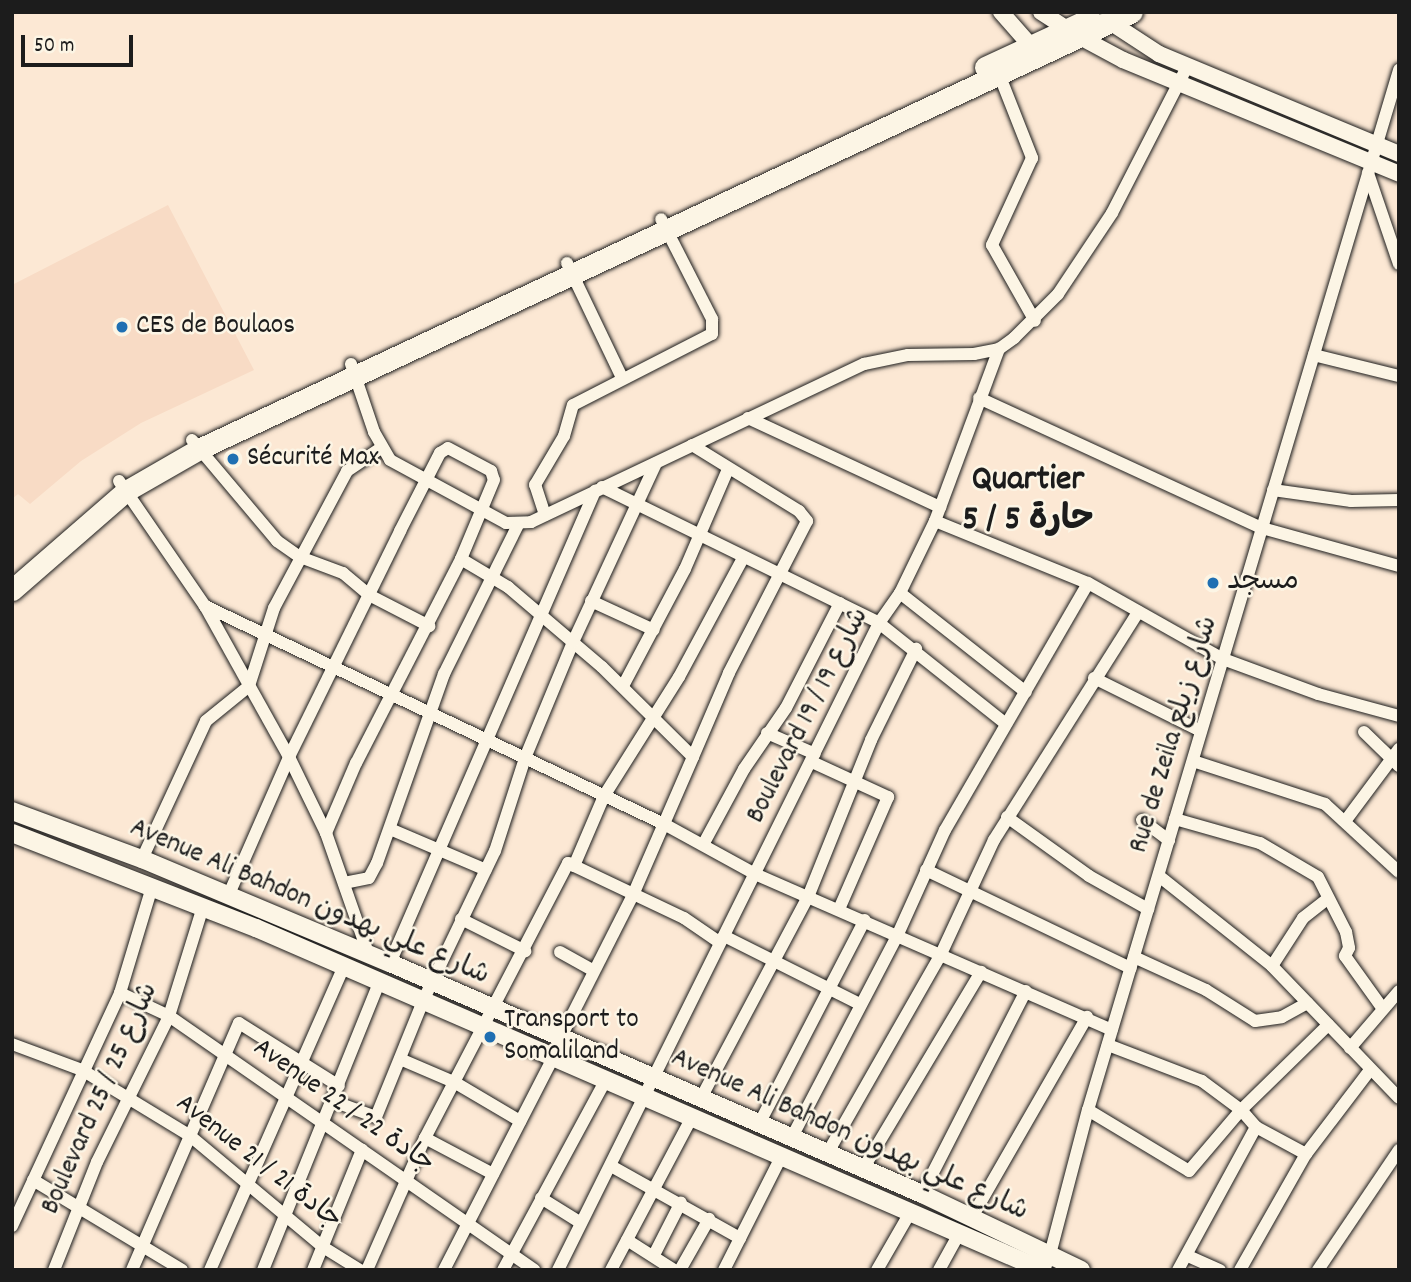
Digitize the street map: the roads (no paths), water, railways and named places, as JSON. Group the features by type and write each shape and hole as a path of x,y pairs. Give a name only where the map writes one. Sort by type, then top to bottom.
{"main road":[{"path":"997,69 1030,45 1107,17 1132,12"},
{"path":"12,572 123,486 195,444 997,69 1054,51 1076,29"},
{"path":"12,590 123,486"},
{"name":"Avenue Ali Bahdon شارع علي بهدون","path":"12,811 229,894 758,1126 922,1194 972,1217 1046,1264"},
{"name":"Avenue Ali Bahdon شارع علي بهدون","path":"12,833 202,907 380,981 484,1029 960,1232 1046,1264 1082,1270"}],"street":[{"path":"1001,12 1030,45 1054,51"},
{"path":"1041,12 1177,83 1369,167 1399,174"},
{"path":"1107,17 1146,47 1399,154"},
{"path":"353,369 381,448 390,460 482,511 517,525 545,515 748,418 887,357 999,349 1035,321 1112,213 1188,65"},
{"path":"997,69 1032,158 992,245 1035,321"},
{"name":"Rue de Zeila شارع زيلع","path":"1046,1264 1088,1110 1399,70"},
{"path":"1369,167 1399,264"},
{"path":"545,515 535,485 564,436 568,410 622,378 703,340 714,327 665,224"},
{"path":"570,268 622,378"},
{"name":"Boulevard 19 / شارع 19","path":"558,1270 722,939 757,875 880,623 900,593 935,522 999,349"},
{"path":"1314,355 1399,376"},
{"path":"979,398 1262,528 1399,566"},
{"path":"748,418 940,507"},
{"path":"195,444 261,526 300,558 343,573 369,595 429,626"},
{"path":"560,1039 634,893 738,654 805,527 805,516 692,445"},
{"path":"142,859 206,721 249,686 264,632 347,471 381,448"},
{"path":"229,894 289,757 440,453 448,448 494,474 482,511 461,559 391,696 326,833"},
{"path":"333,1101 376,1117 423,1001 486,870 525,758 573,642 635,503 656,463"},
{"path":"623,686 654,630 700,535 728,469"},
{"path":"123,486 205,606 289,757 326,833 368,953"},
{"path":"598,489 635,503 880,623 916,649 1006,724"},
{"path":"390,963 538,613 598,489"},
{"path":"1273,490 1351,500 1399,500"},
{"path":"935,522 1088,583 1223,659 1318,694 1399,716"},
{"path":"344,883 369,878 390,829 427,715 517,525"},
{"path":"574,866 604,796 656,716 743,558"},
{"path":"461,559 493,577 573,642 656,716 693,757"},
{"path":"791,1139 898,934 926,870 1088,583"},
{"path":"900,593 1027,692"},
{"path":"592,601 654,630"},
{"path":"704,843 767,733 801,682 840,603"},
{"path":"205,606 264,632 427,715 704,843 757,875 1026,990 1112,1031"},
{"path":"827,1154 942,954 966,893 1007,817 1094,678 1139,612"},
{"path":"700,1100 808,897 854,780 916,649"},
{"path":"1094,678 1201,731"},
{"path":"1346,820 1396,757 1364,732"},
{"path":"767,733 888,797 839,909"},
{"path":"1193,761 1325,804 1346,820 1399,872"},
{"path":"1007,817 1089,876 1149,909"},
{"path":"1175,819 1280,852 1318,877 1326,900 1346,932 1349,948 1345,956 1382,1009"},
{"path":"1142,820 1169,840"},
{"path":"390,829 436,851 486,870"},
{"path":"367,1270 404,1180 525,951 568,863 860,1004"},
{"path":"926,870 966,893 1133,963 1206,990 1255,1021 1282,1017 1307,1003"},
{"path":"1158,876 1272,965 1399,1098"},
{"path":"12,1226 18,1199 33,1180 120,993 152,887"},
{"path":"1272,965 1303,918 1326,900"},
{"name":"Boulevard 25 / شارع 25","path":"54,1270 78,1207 169,1016 202,907"},
{"path":"461,919 525,951"},
{"path":"758,1126 864,920"},
{"path":"560,952 593,970"},
{"path":"209,1270 344,966"},
{"path":"863,1169 981,972"},
{"path":"263,1270 380,981"},
{"path":"922,1194 1026,990"},
{"path":"1350,1048 1399,990"},
{"name":"Avenue 22 / جادة 22","path":"120,993 169,1016 534,1270"},
{"path":"972,1217 1087,1017"},
{"path":"132,1270 189,1135 227,1056 239,1023 339,1086"},
{"path":"1088,1110 1189,1171 1241,1110 1328,1025"},
{"name":"Avenue 21 / جادة 21","path":"12,1044 82,1070 189,1135 248,1181 323,1247 360,1270"},
{"path":"1108,1045 1202,1081 1241,1110 1256,1127 1306,1154"},
{"path":"444,1270 553,1058"},
{"path":"400,1059 454,1082 520,1121"},
{"path":"1240,1270 1306,1154 1370,1070"},
{"path":"503,1270 606,1081"},
{"path":"611,1270 692,1117"},
{"path":"1178,1270 1256,1127"},
{"path":"425,1138 493,1174"},
{"path":"313,1270 362,1150"},
{"path":"1318,1270 1399,1150"},
{"path":"724,1270 781,1157"},
{"path":"611,1166 681,1202 740,1238"},
{"path":"33,1180 183,1270"},
{"path":"541,1198 581,1223"},
{"path":"654,1255 681,1202"},
{"path":"877,1270 911,1211"},
{"path":"680,1270 709,1219"},
{"path":"939,1270 960,1232"},
{"path":"627,1240 674,1270"},
{"path":"1188,1256 1220,1270"}],"place":[{"name":"CES de Boulaos","path":"122,327"},
{"name":"Sécurité Max","path":"233,459"},
{"name":"مسجد","path":"1213,583"},
{"name":"Transport to Somaliland","path":"490,1037"}],"district":[{"name":"Quartier 5 / حارة 5","path":"1028,501"}]}
